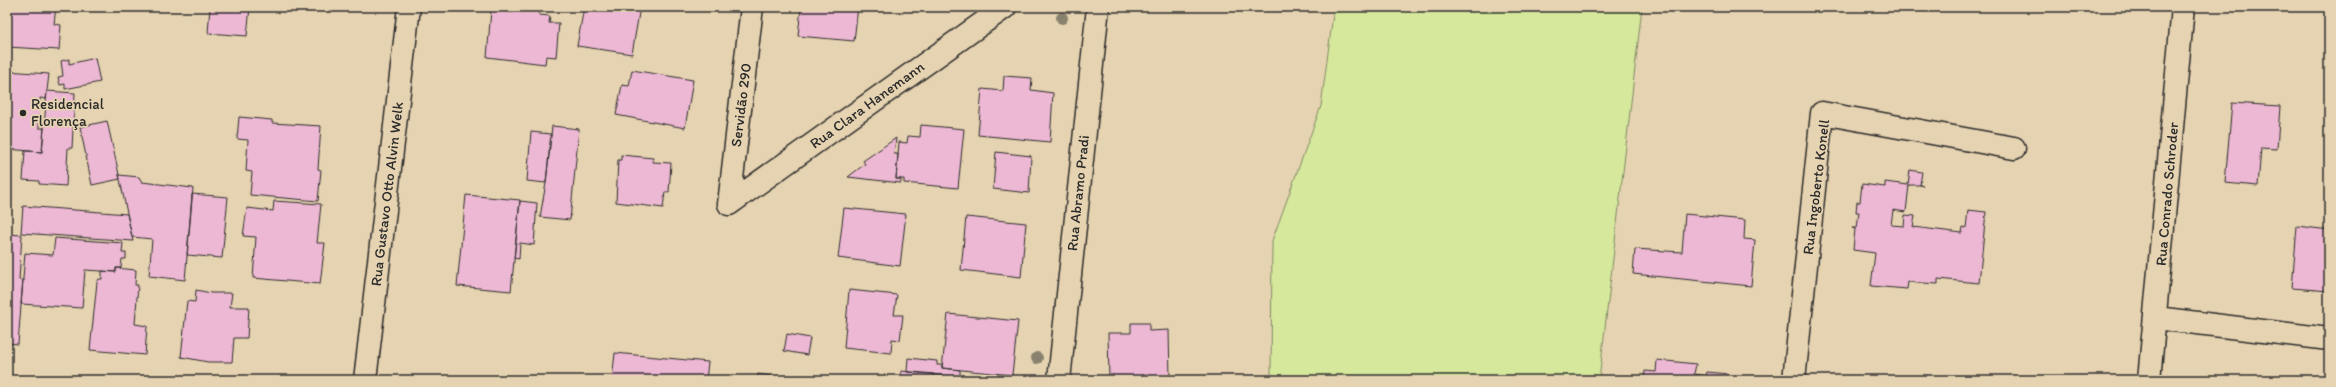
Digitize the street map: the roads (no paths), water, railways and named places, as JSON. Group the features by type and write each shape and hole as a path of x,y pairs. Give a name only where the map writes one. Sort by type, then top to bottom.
{"street":[{"name":"Rua Gustavo Otto Alvin Welk","path":"365,380 409,7"},
{"name":"Servidão 290","path":"729,204 752,7"},
{"name":"Rua Clara Hanemann","path":"729,204 1005,7"},
{"name":"Rua Abramo Pradi","path":"1059,380 1098,7"},
{"name":"Rua Conrado Schroder","path":"2149,380 2156,318 2183,7"},
{"name":"Rua Ingoberto Konell","path":"1794,380 1822,113 2014,148"},
{"path":"2156,318 2329,339"}],"place":[{"name":"Residencial Florença","path":"23,113"}]}
